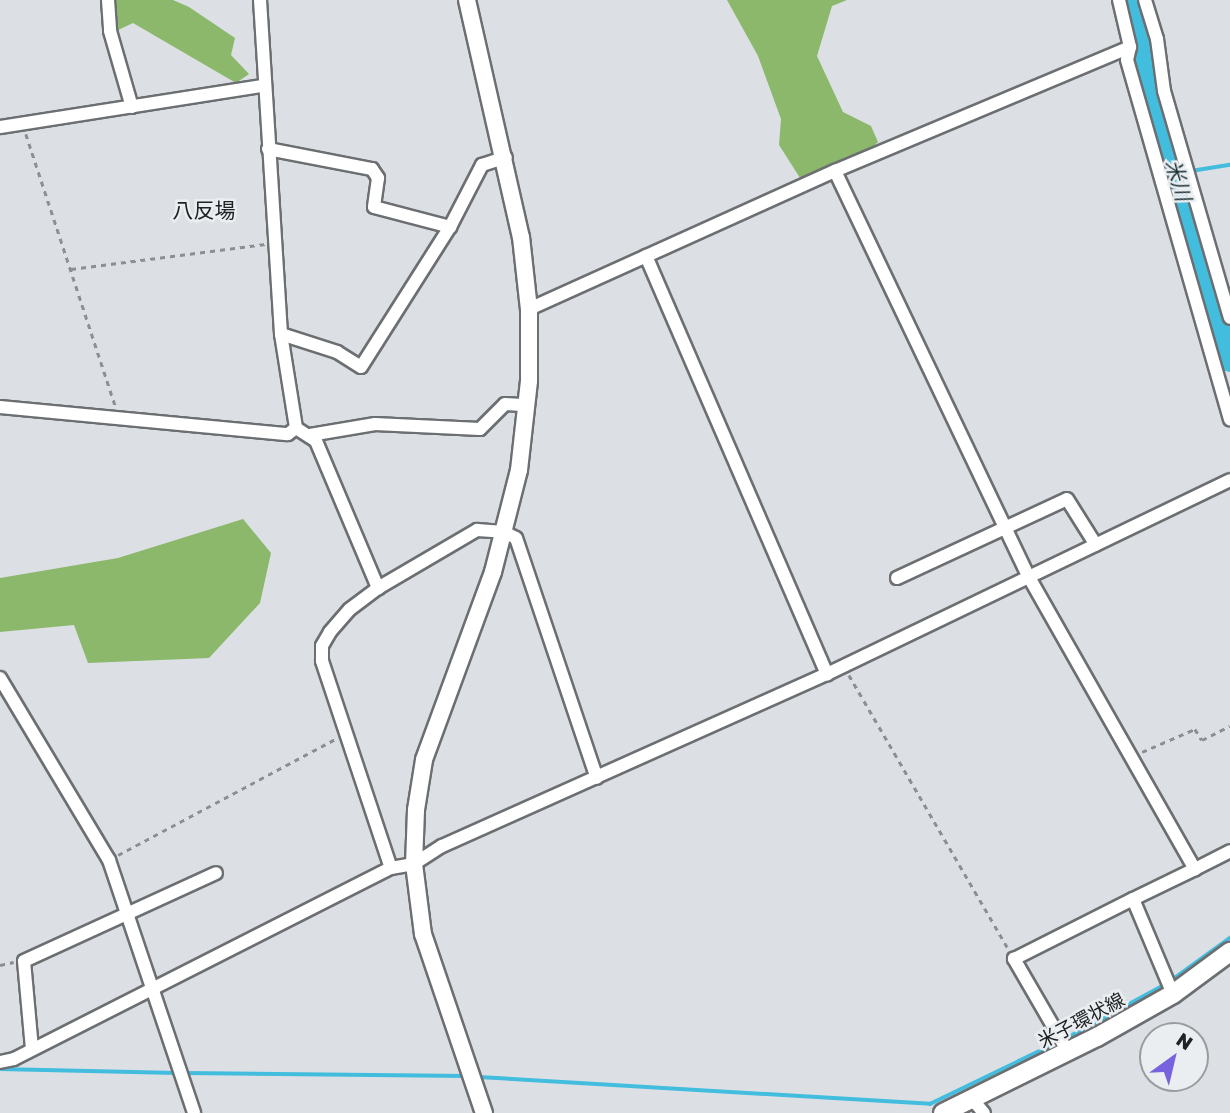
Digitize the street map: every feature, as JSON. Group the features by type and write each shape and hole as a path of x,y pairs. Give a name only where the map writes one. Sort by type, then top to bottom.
{"main road":[{"name":"米子環状線","path":"943,1113 978,1106 1173,994 1230,952"}],"street":[{"path":"108,0 110,31 132,107"},
{"path":"260,0 263,86 281,334 296,428"},
{"path":"467,0 506,156 529,309 527,405 504,532 424,760 416,810 414,864 423,933 484,1113"},
{"path":"1119,0 1130,47 1127,60 1230,419"},
{"path":"1145,0 1157,39 1164,91 1230,318"},
{"path":"529,309 835,171 1130,47"},
{"path":"0,127 263,86"},
{"path":"268,149 372,169 378,178 374,206 450,227"},
{"path":"281,334 337,352 361,367 450,227 482,165 506,156"},
{"path":"835,171 923,362 1009,526 1030,579 1195,870"},
{"path":"646,256 827,674"},
{"path":"296,428 310,435 374,424 480,429 505,404 527,405"},
{"path":"0,407 288,434 296,428"},
{"path":"310,435 378,588"},
{"path":"0,1062 32,1049 391,868 414,864 442,846 827,674 1030,579 1230,480"},
{"path":"897,578 1067,499 1096,545"},
{"path":"391,868 322,661 322,646 349,610 378,588 477,530 504,532 516,538 597,778"},
{"path":"0,678 109,860 194,1113"},
{"path":"1068,1052 1014,959 1230,852"},
{"path":"32,1049 24,961 129,916 216,873"},
{"path":"1133,899 1173,994"}],"path":[{"path":"23,124 119,418"},
{"path":"71,270 275,243"},
{"path":"844,666 904,762 1014,959"},
{"path":"1132,756 1195,729 1202,740 1230,726"},
{"path":"109,860 347,733"}],"green space":[{"path":"104,0 173,0 189,7 235,38 231,55 249,74 236,83 133,23 114,32"},
{"path":"727,0 847,0 832,6 817,56 843,112 871,126 878,142 867,152 802,181 779,145 781,119 758,56"},
{"path":"243,519 271,553 260,603 209,658 88,663 74,625 0,632 0,578 118,558"}],"waterway":[{"name":"米川","path":"1128,0 1230,360"},
{"path":"1191,171 1230,165"},
{"path":"1172,980 1230,938"},
{"path":"1065,1039 1166,984"},
{"path":"479,1077 930,1104 1058,1042"},
{"path":"0,1069 177,1073"},
{"path":"185,1073 467,1076"}],"district":[{"name":"八反場","path":"204,210"}]}
